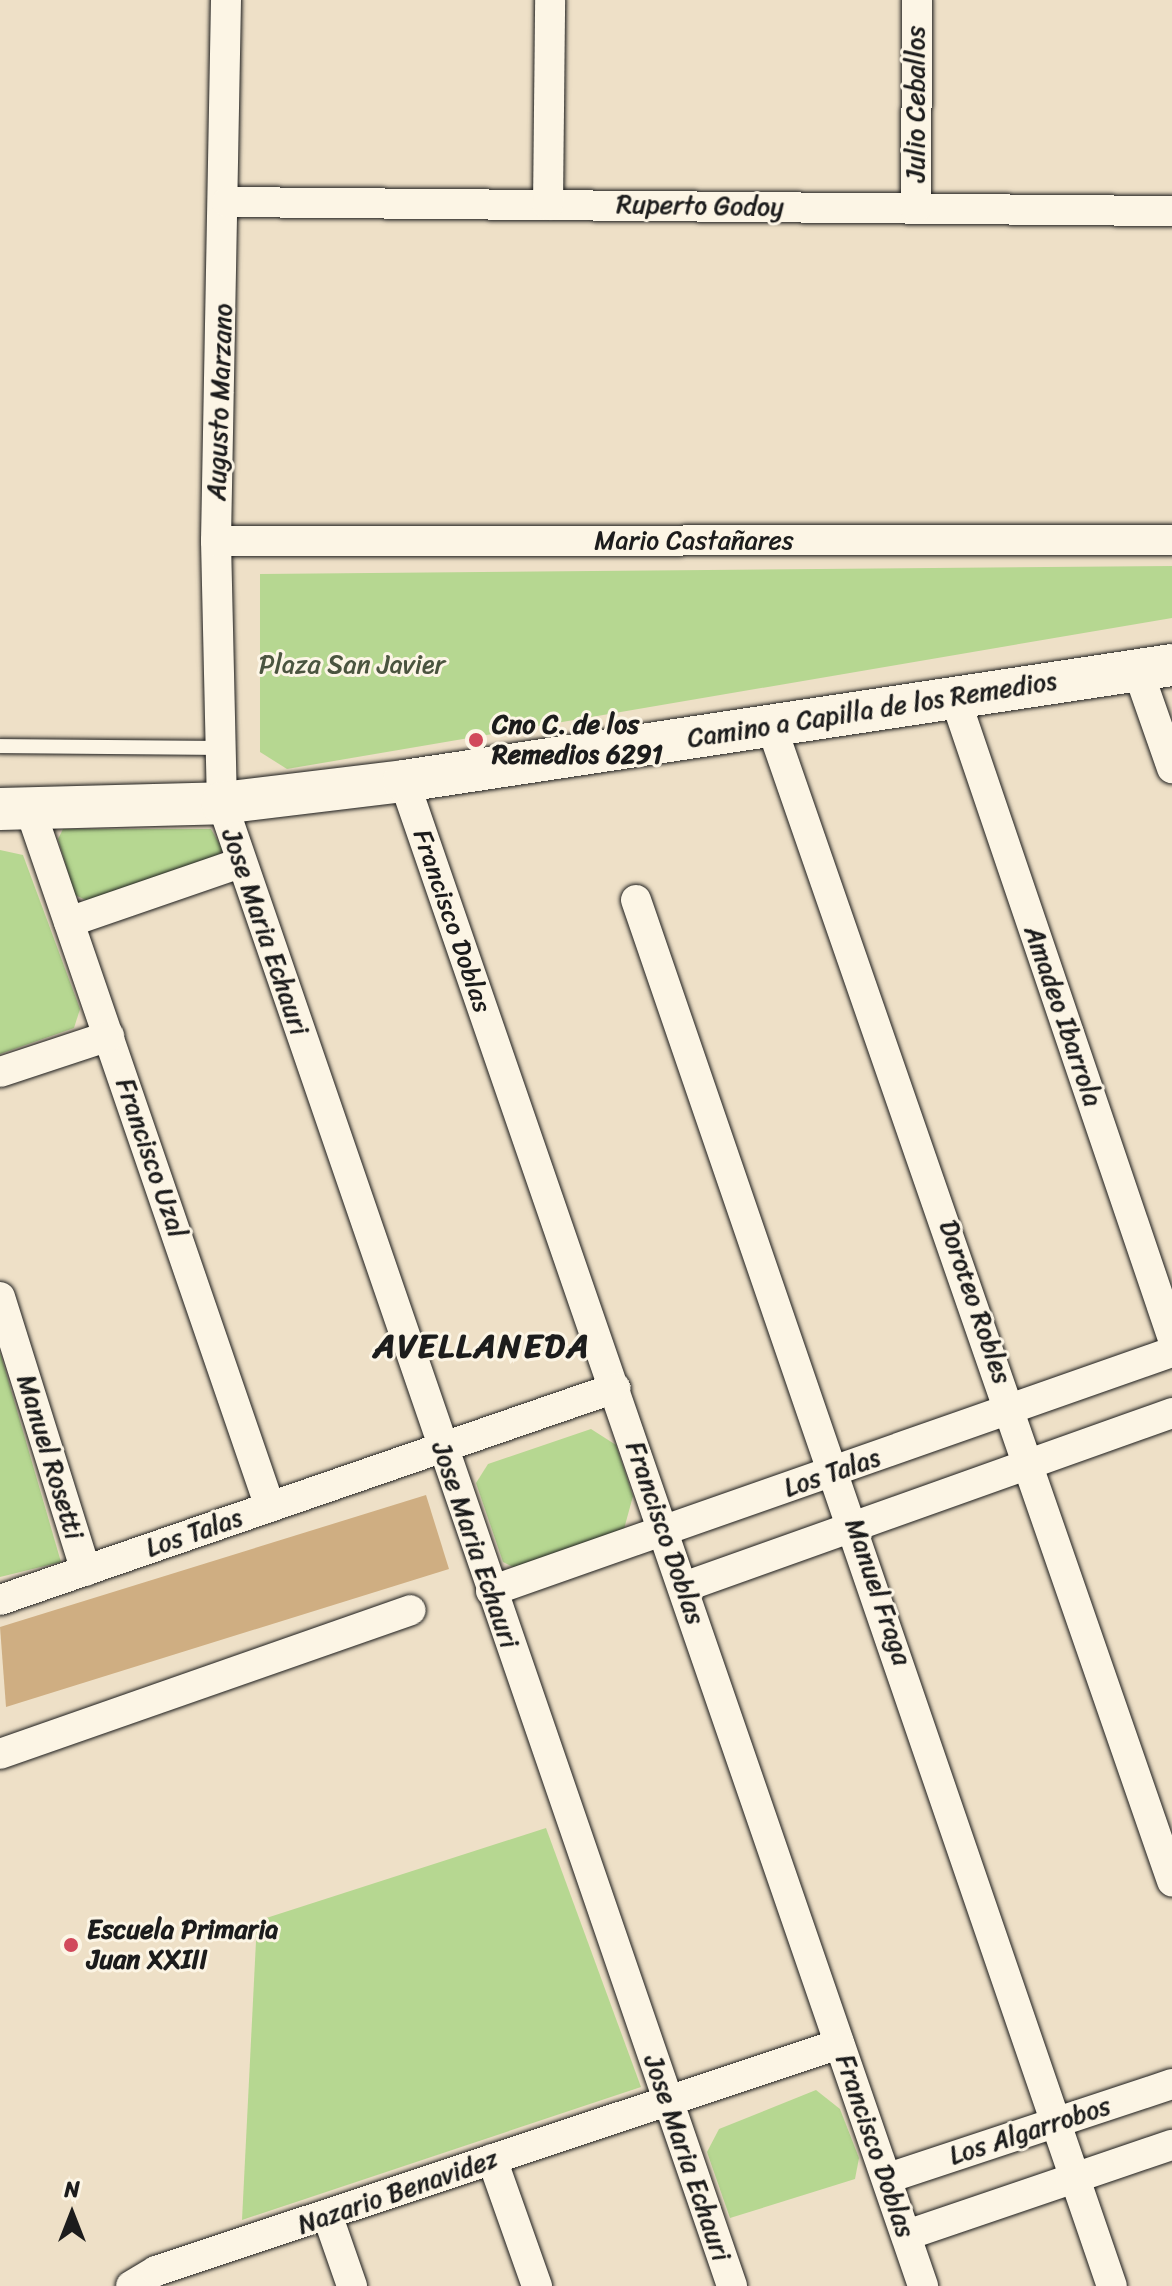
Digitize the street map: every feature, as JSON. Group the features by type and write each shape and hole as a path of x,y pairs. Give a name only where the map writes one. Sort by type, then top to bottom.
{"main road":[{"name":"Camino a Capilla de los Remedios","path":"15,809 222,803 404,781 954,695 1155,668"}],"street":[{"name":"Augusto Marzano","path":"222,803 216,748 216,541 227,202 226,0"},
{"path":"548,205 550,0"},
{"name":"Julio Ceballos","path":"916,208 917,0"},
{"name":"Ruperto Godoy","path":"227,202 1172,211"},
{"name":"Mario Castañares","path":"216,541 1172,540"},
{"path":"1155,668 1172,768"},
{"name":"Amadeo Ibarrola","path":"954,695 1172,1336"},
{"name":"Doroteo Robles","path":"771,725 1013,1409 1172,1881"},
{"name":"Francisco Doblas","path":"404,781 923,2286"},
{"name":"Jose Maria Echauri","path":"222,803 240,863 732,2286"},
{"name":"Francisco Uzal","path":"15,809 69,922 270,1507"},
{"path":"69,922 240,863"},
{"name":"Manuel Fraga","path":"636,900 856,1526 1112,2286"},
{"path":"0,1072 109,1036"},
{"name":"Manuel Rosetti","path":"0,1297 86,1571"},
{"name":"Los Talas","path":"491,1591 1172,1352"},
{"name":"Los Talas","path":"0,1600 615,1388"},
{"path":"684,1587 1172,1413"},
{"path":"0,1754 411,1610"},
{"path":"667,2099 839,2044"},
{"name":"Los Algarrobos","path":"888,2178 1172,2084"},
{"name":"Nazario Benavidez","path":"149,2281 667,2099"},
{"path":"907,2235 1172,2145"},
{"path":"492,2159 537,2286"},
{"path":"328,2217 352,2286"}],"lane":[{"path":"0,746 216,748"}],"green space":[{"name":"Plaza San Javier","path":"1172,566 1172,618 287,769 260,752 260,574"},
{"path":"63,829 211,829 223,850 211,861 88,901 75,895 58,839"},
{"path":"0,850 23,855 80,1009 74,1028 0,1054"},
{"path":"0,1352 61,1562 0,1577"},
{"path":"591,1429 616,1445 633,1496 624,1529 519,1570 503,1562 476,1483 488,1464"},
{"path":"546,1828 641,2087 242,2220 257,1921"},
{"path":"816,2090 840,2109 859,2158 855,2179 730,2218 707,2152 719,2129"}],"building":[{"path":"426,1495 449,1569 6,1707 0,1627"}],"place":[{"name":"Cno C. de los Remedios 6291","path":"476,740"},
{"name":"Escuela Primaria Juan XXIII","path":"71,1945"}],"district":[{"name":"AVELLANEDA","path":"482,1347"}]}
